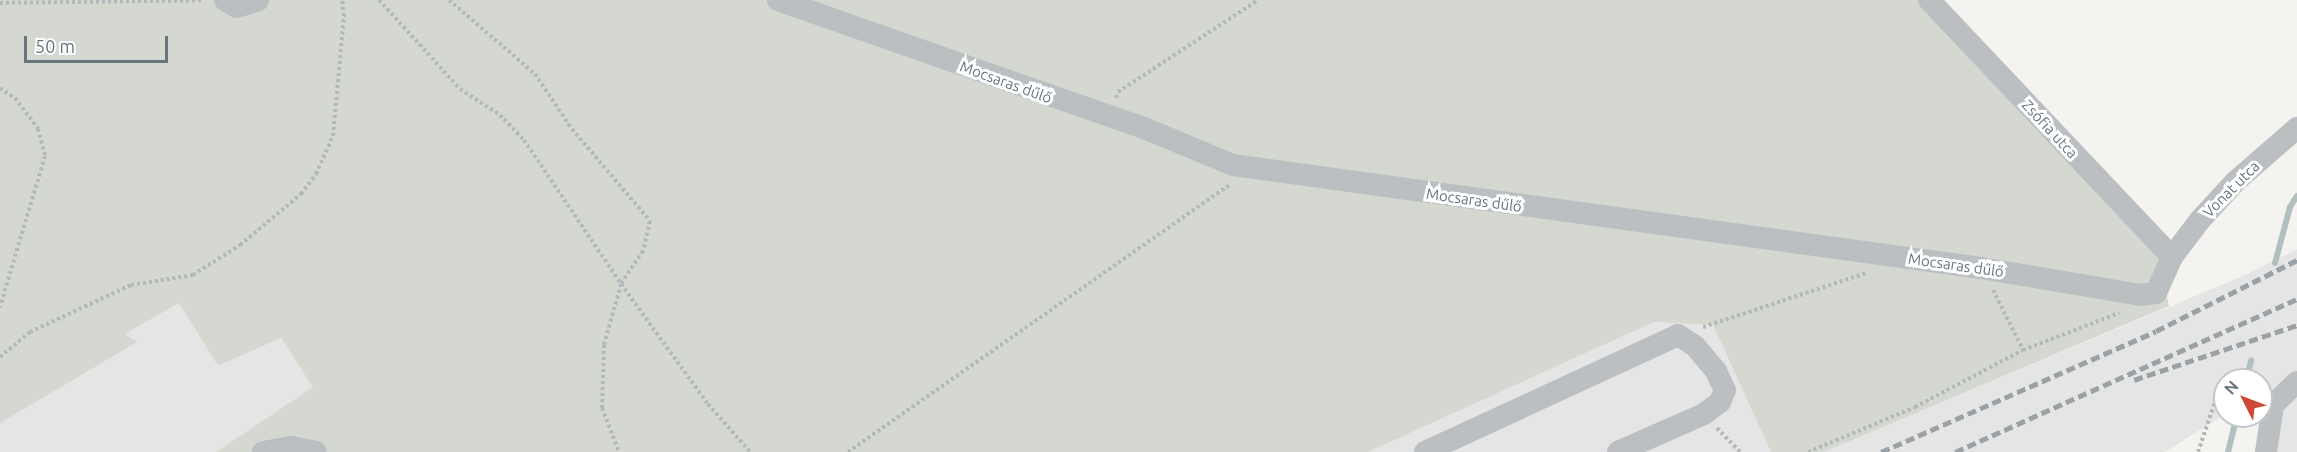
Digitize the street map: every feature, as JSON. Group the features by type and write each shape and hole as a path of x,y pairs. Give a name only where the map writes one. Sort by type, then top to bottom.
{"street":[{"path":"225,0 237,7 258,0"},
{"name":"Mocsaras dűlő","path":"778,0 1143,128 1233,165 1253,169 1981,268 2150,295 2156,293 2172,257"},
{"name":"Zsófia utca","path":"1929,0 2172,257"},
{"name":"Vonat utca","path":"2172,257 2218,199 2297,128"},
{"path":"1425,452 1678,335 1704,356 1725,390 1720,402 1704,414 1618,452"},
{"path":"2266,452 2273,405 2297,382"},
{"path":"263,452 291,447 316,452"}],"path":[{"path":"0,3 204,0"},
{"path":"0,357 30,332 131,285 193,275 240,245 301,194 321,164 333,136 344,16 342,0"},
{"path":"379,0 460,89 500,115 524,140 621,284 708,404 750,452"},
{"path":"449,0 534,74 572,129 650,221 643,251 621,284 604,345 602,408 619,452"},
{"path":"1118,92 1258,0"},
{"path":"0,88 15,98 39,129 45,156 0,307"},
{"path":"848,452 1253,169"},
{"path":"1981,268 2023,350"},
{"path":"1678,335 1877,270"},
{"path":"1808,452 1915,407 2023,350 2123,311"},
{"path":"2199,452 2213,409"},
{"path":"1704,414 1740,452"}],"shaded area":[{"path":"0,0 1937,0 2154,240 2169,306 1824,452 1771,452 1713,325 1654,322 1368,452 216,452 313,387 281,338 218,366 179,303 125,334 137,342 0,423"},
{"path":"2297,249 2297,452 2260,452 2263,428 2273,428 2273,368 2213,368 2213,422 2165,452 1824,452 2245,275"},
{"path":"179,303 218,366 281,338 314,387 216,452 0,452 0,406"},
{"path":"1654,322 1713,325 1771,452 1368,452"}],"waterway":[{"path":"2275,263 2290,207 2297,196"},
{"path":"2249,368 2251,361"},
{"path":"2228,452 2234,428"}],"railway":[{"path":"1881,452 2156,331 2297,260"},
{"path":"1955,452 2297,299"},
{"path":"2134,380 2297,325"}]}
